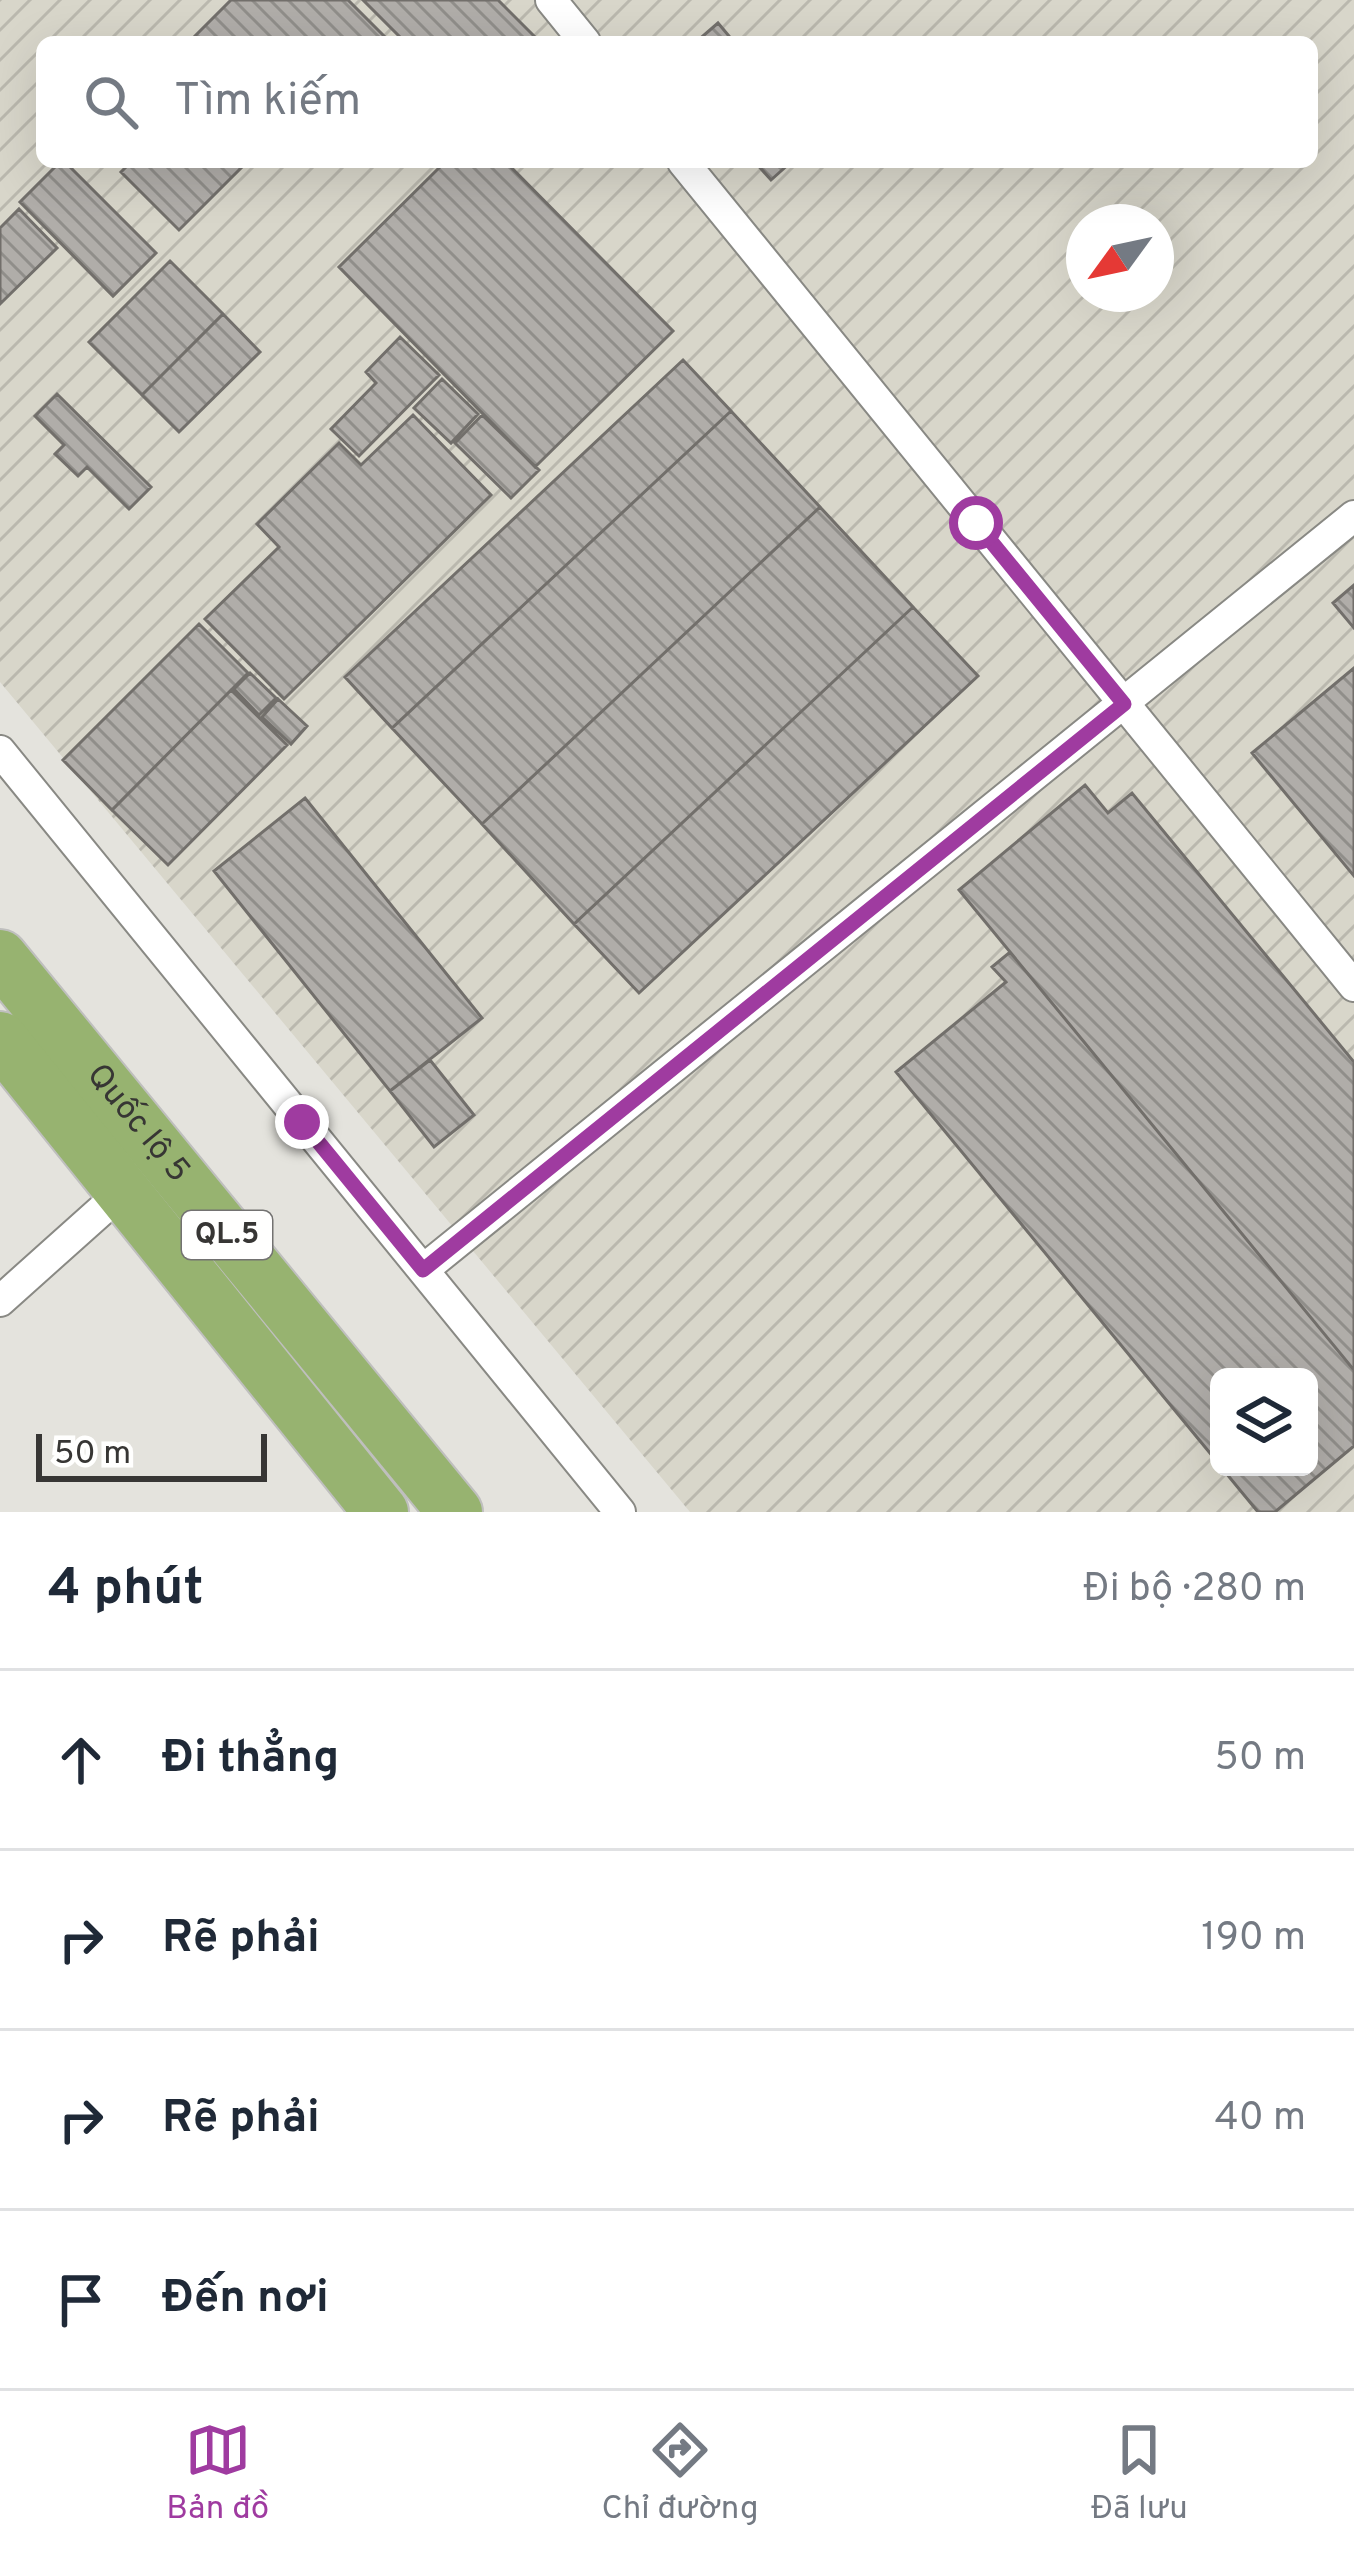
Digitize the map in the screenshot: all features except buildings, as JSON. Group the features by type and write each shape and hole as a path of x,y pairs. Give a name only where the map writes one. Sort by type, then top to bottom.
{"highway":[{"name":"Quốc lộ 5","path":"0,957 455,1512"},
{"name":"Quốc lộ 5","path":"0,1039 382,1512"}],"street":[{"path":"551,0 580,36"},
{"path":"688,168 1354,986"},
{"path":"423,1270 1354,516"},
{"path":"0,751 620,1512"},
{"path":"0,1301 123,1191"}],"shaded area":[{"path":"0,0 1354,0 1354,1512 690,1512 0,682"}],"route":[{"path":"302,1122 423,1270 1124,704 976,523"}]}
